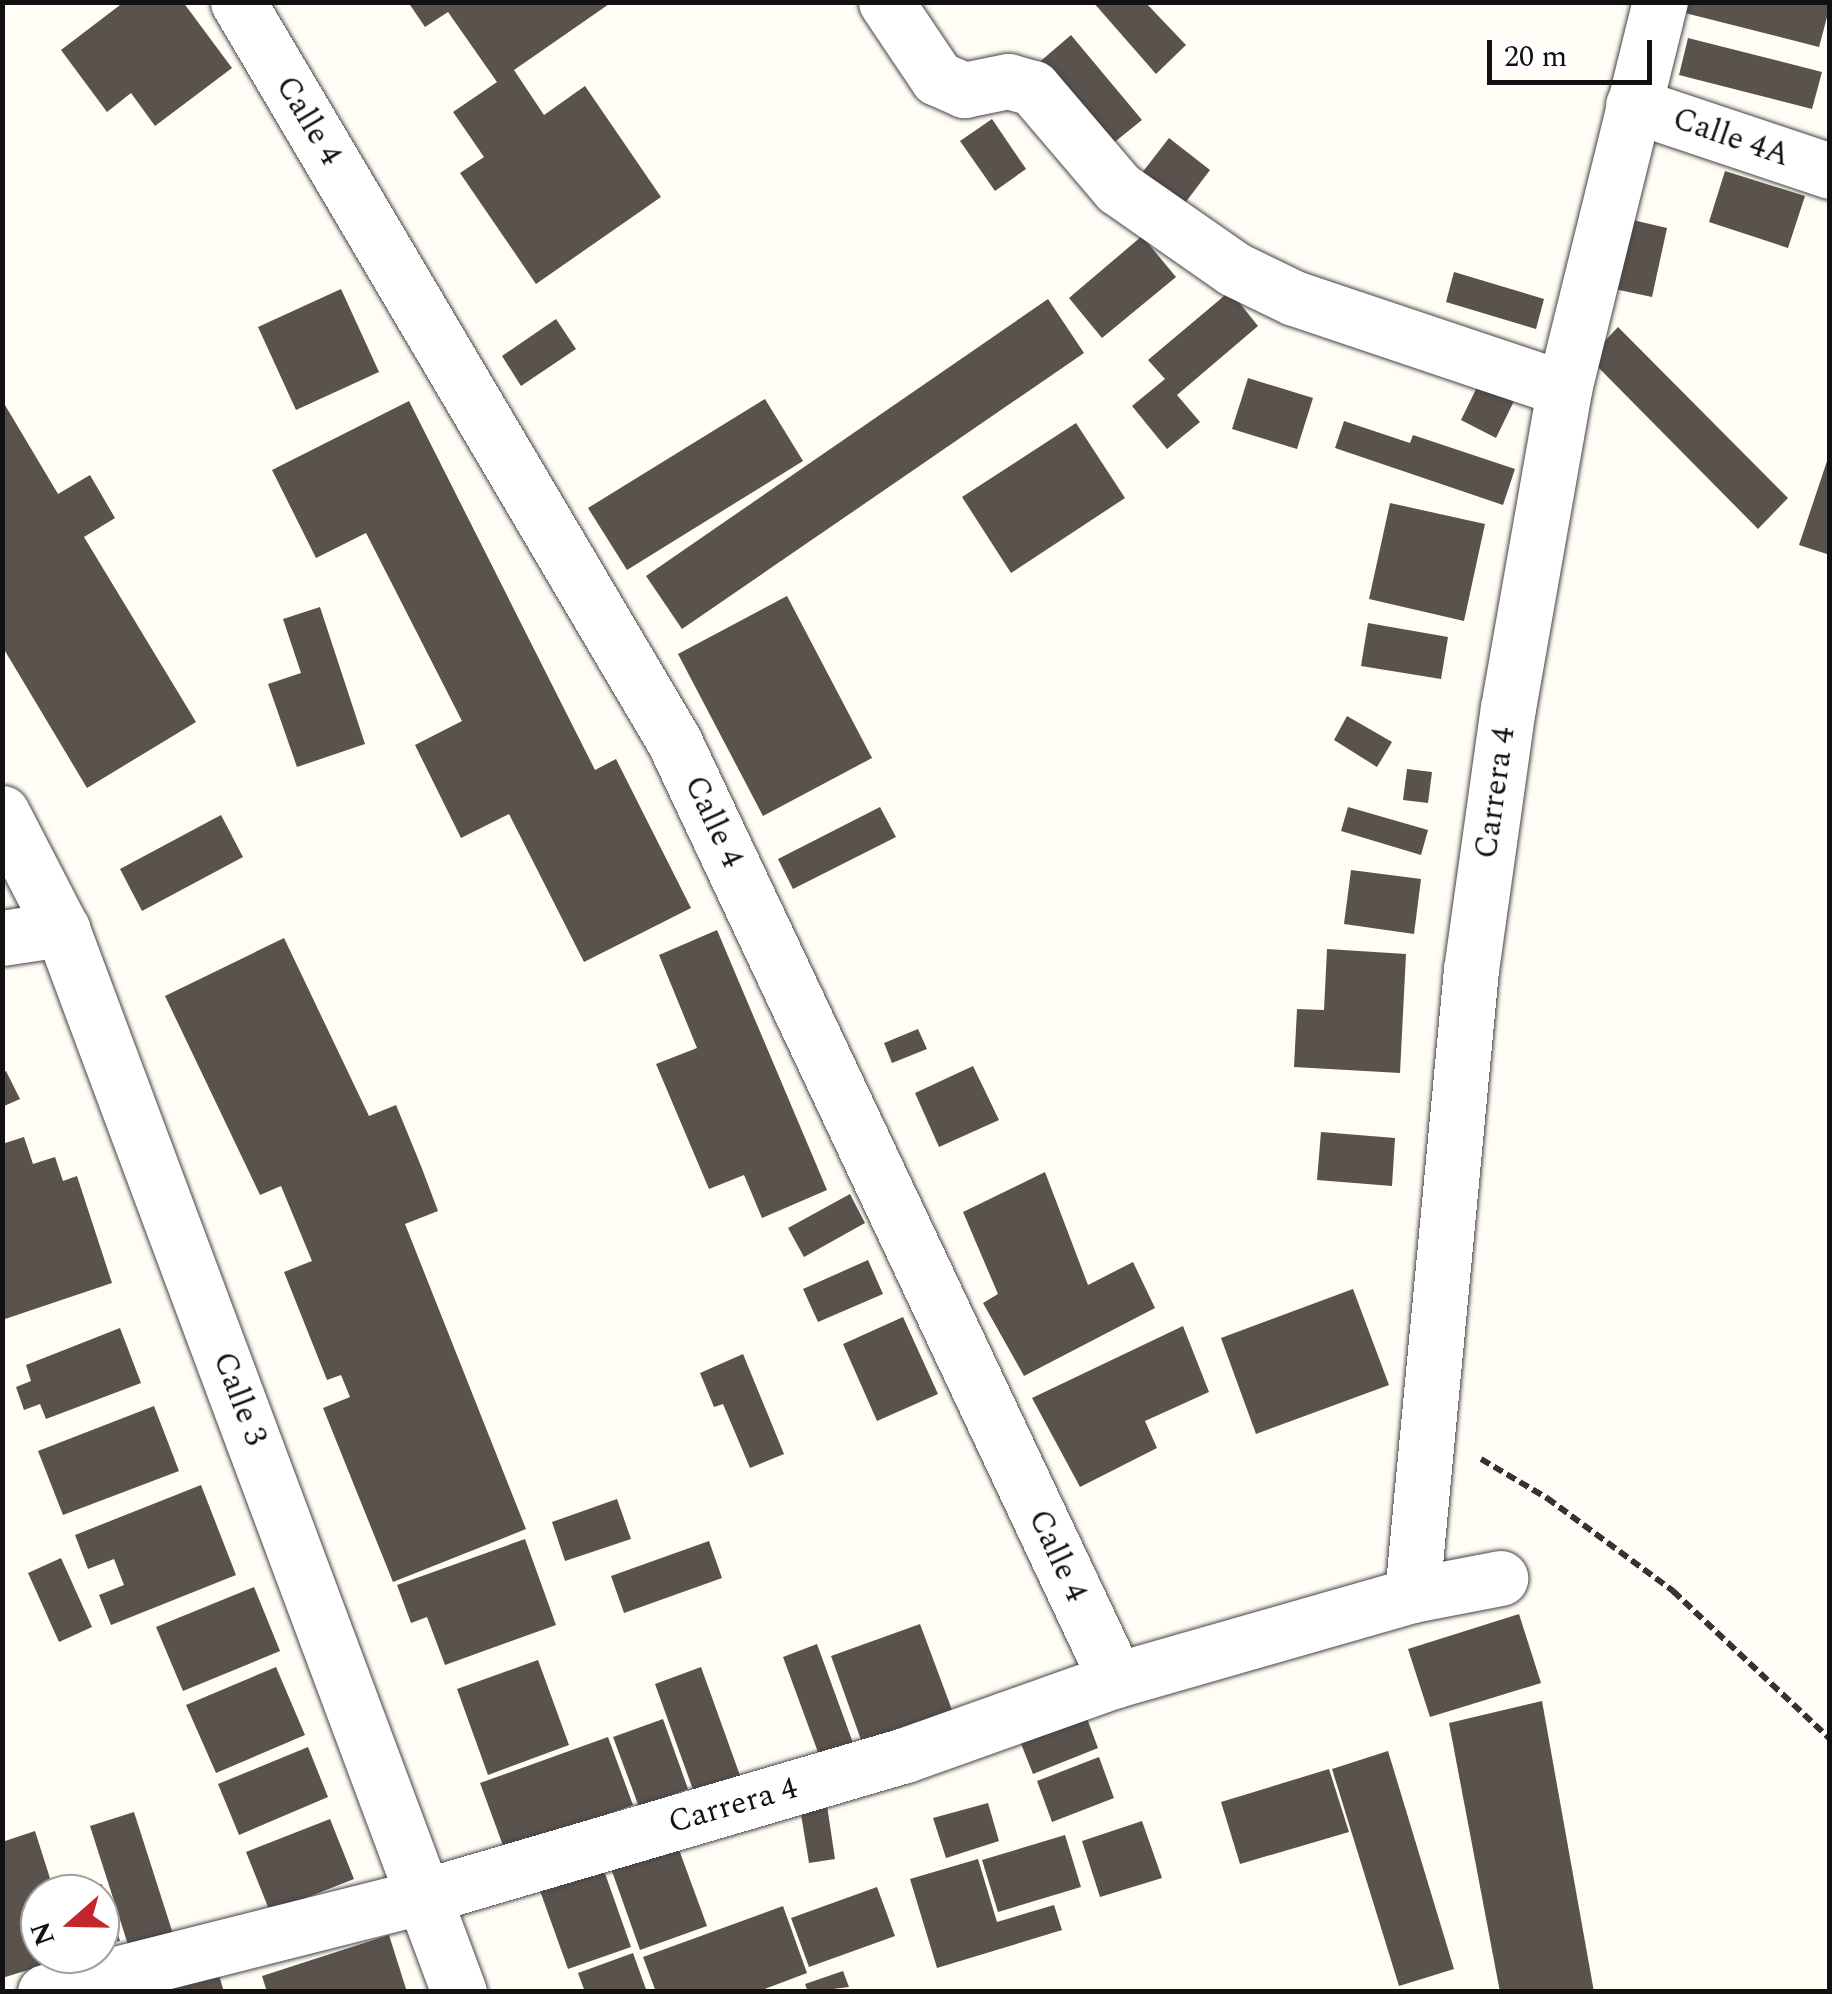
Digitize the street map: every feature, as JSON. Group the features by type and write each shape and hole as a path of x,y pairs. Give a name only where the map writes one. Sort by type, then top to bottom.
{"street":[{"name":"Calle 4","path":"238,2 674,741 1116,1680"},
{"path":"886,2 937,78 964,90 1008,80 1032,88 1118,188 1234,269 1294,298 1564,388"},
{"name":"Carrera 4","path":"1412,1596 1472,970 1564,388 1660,2"},
{"name":"Calle 4A","path":"1633,105 1830,171"},
{"name":"Calle 3","path":"2,813 62,930 459,1992"},
{"path":"2,938 62,930"},
{"name":"Carrera 4","path":"46,1992 426,1896 905,1756 1116,1680 1412,1596 1500,1578"}],"path":[{"path":"1428,1428 1547,1498 1674,1591 1830,1739"}],"building":[{"path":"124,2 183,2 232,68 155,126 131,93 107,112 61,50"},
{"path":"408,2 612,2 514,70 544,115 585,86 661,197 536,284 460,173 484,157 453,112 497,82 448,12 425,27"},
{"path":"1093,2 1145,2 1186,45 1156,74"},
{"path":"1688,2 1830,2 1830,6 1819,47 1685,13"},
{"path":"1071,35 1142,120 1106,149 1036,65"},
{"path":"1688,38 1822,72 1812,109 1679,75"},
{"path":"992,119 1026,169 995,191 960,141"},
{"path":"1169,138 1210,170 1179,211 1138,178"},
{"path":"1725,171 1805,196 1788,248 1709,222"},
{"path":"1620,217 1667,228 1652,297 1605,287"},
{"path":"1142,236 1176,277 1102,338 1069,298"},
{"path":"1454,272 1544,299 1536,329 1446,302"},
{"path":"341,289 379,372 296,410 258,327"},
{"path":"1230,291 1258,326 1177,395 1200,422 1167,449 1132,406 1165,379 1148,360"},
{"path":"1048,299 1084,353 682,629 646,576"},
{"path":"556,319 576,349 521,386 502,356"},
{"path":"1618,327 1788,498 1758,529 1589,358"},
{"path":"1248,378 1313,398 1297,449 1232,429"},
{"path":"1479,383 1514,401 1496,438 1461,420"},
{"path":"765,399 803,461 627,570 588,508"},
{"path":"2,400 58,494 90,475 115,518 84,537 196,722 87,788 2,646"},
{"path":"409,401 595,770 616,759 691,908 584,962 509,814 461,838 415,745 462,721 366,533 316,558 272,470"},
{"path":"1344,421 1410,443 1413,435 1515,469 1503,505 1335,448"},
{"path":"1076,423 1125,498 1011,573 962,497"},
{"path":"1830,455 1830,555 1799,545"},
{"path":"1390,503 1485,524 1464,621 1369,599"},
{"path":"787,596 872,758 763,816 678,654"},
{"path":"320,607 365,744 297,767 268,684 301,673 283,619"},
{"path":"1368,623 1448,637 1441,679 1361,666"},
{"path":"1347,716 1392,742 1377,767 1334,740"},
{"path":"1407,769 1432,772 1428,803 1403,800"},
{"path":"880,807 896,837 793,889 778,859"},
{"path":"1348,807 1428,830 1421,855 1341,831"},
{"path":"221,815 243,857 142,911 120,869"},
{"path":"1351,870 1421,879 1414,934 1344,924"},
{"path":"717,930 827,1190 762,1218 744,1175 709,1189 656,1064 697,1048 659,955"},
{"path":"284,938 369,1116 396,1105 421,1166 438,1211 405,1224 526,1529 393,1582 323,1408 350,1397 341,1375 327,1380 284,1272 312,1261 281,1186 260,1195 165,996"},
{"path":"1327,949 1406,954 1400,1073 1294,1067 1297,1009 1324,1010"},
{"path":"918,1029 927,1049 892,1063 884,1043"},
{"path":"973,1066 999,1120 939,1147 915,1093"},
{"path":"6,1071 20,1099 2,1107 2,1073"},
{"path":"1321,1132 1395,1138 1392,1186 1317,1180"},
{"path":"24,1137 33,1164 55,1157 63,1181 77,1176 112,1283 2,1320 2,1144"},
{"path":"1045,1172 1088,1285 1133,1262 1155,1308 1024,1376 983,1303 998,1294 963,1212"},
{"path":"850,1194 865,1223 804,1257 788,1228"},
{"path":"868,1260 883,1294 818,1322 803,1289"},
{"path":"1353,1289 1389,1385 1256,1434 1221,1338"},
{"path":"903,1317 938,1394 877,1421 843,1344"},
{"path":"1183,1326 1209,1392 1145,1421 1157,1448 1080,1487 1032,1398"},
{"path":"120,1328 141,1383 46,1419 40,1404 24,1410 16,1387 31,1381 26,1365"},
{"path":"743,1354 784,1454 750,1468 723,1404 714,1407 700,1373"},
{"path":"154,1406 179,1471 63,1515 38,1451"},
{"path":"201,1485 236,1575 111,1625 99,1595 124,1585 114,1559 88,1569 75,1535"},
{"path":"617,1499 631,1539 565,1561 552,1522"},
{"path":"525,1539 556,1625 445,1665 427,1617 411,1623 397,1585"},
{"path":"709,1541 722,1578 624,1613 611,1576"},
{"path":"61,1558 92,1627 59,1642 28,1573"},
{"path":"254,1587 280,1651 183,1691 156,1627"},
{"path":"1519,1614 1541,1683 1430,1717 1408,1649"},
{"path":"920,1624 955,1718 865,1751 831,1656"},
{"path":"817,1644 853,1743 819,1755 783,1657"},
{"path":"538,1660 569,1745 488,1775 457,1689"},
{"path":"276,1667 305,1735 216,1773 186,1705"},
{"path":"701,1667 742,1781 696,1798 655,1684"},
{"path":"1542,1701 1594,1992 1500,1992 1449,1723"},
{"path":"1082,1705 1098,1748 1033,1774 1016,1731"},
{"path":"663,1719 688,1789 639,1807 613,1737"},
{"path":"608,1737 633,1805 505,1851 480,1783"},
{"path":"308,1747 328,1797 239,1835 218,1784"},
{"path":"1388,1751 1454,1969 1399,1986 1332,1769"},
{"path":"1099,1757 1114,1798 1052,1822 1037,1781"},
{"path":"1329,1769 1349,1832 1240,1864 1221,1802"},
{"path":"826,1799 835,1859 809,1863 799,1802"},
{"path":"988,1803 999,1841 946,1858 933,1818"},
{"path":"134,1812 174,1937 130,1951 120,1920 120,1874 105,1874 90,1826"},
{"path":"330,1819 354,1879 270,1912 246,1852"},
{"path":"1142,1821 1162,1878 1100,1897 1082,1841"},
{"path":"35,1831 49,1874 20,1874 20,1972 2,1978 2,1842"},
{"path":"1065,1835 1081,1887 998,1912 982,1860"},
{"path":"674,1836 707,1926 640,1950 608,1860"},
{"path":"978,1859 997,1922 1054,1905 1062,1930 937,1968 910,1879"},
{"path":"602,1865 631,1947 568,1969 539,1888"},
{"path":"877,1887 895,1936 809,1967 791,1918"},
{"path":"783,1906 807,1973 757,1992 656,1992 643,1957"},
{"path":"389,1935 407,1992 267,1992 262,1976"},
{"path":"633,1953 647,1992 585,1992 578,1973"},
{"path":"843,1971 849,1987 808,1992 805,1984"},
{"path":"218,1972 224,1992 161,1992 161,1991"}]}
